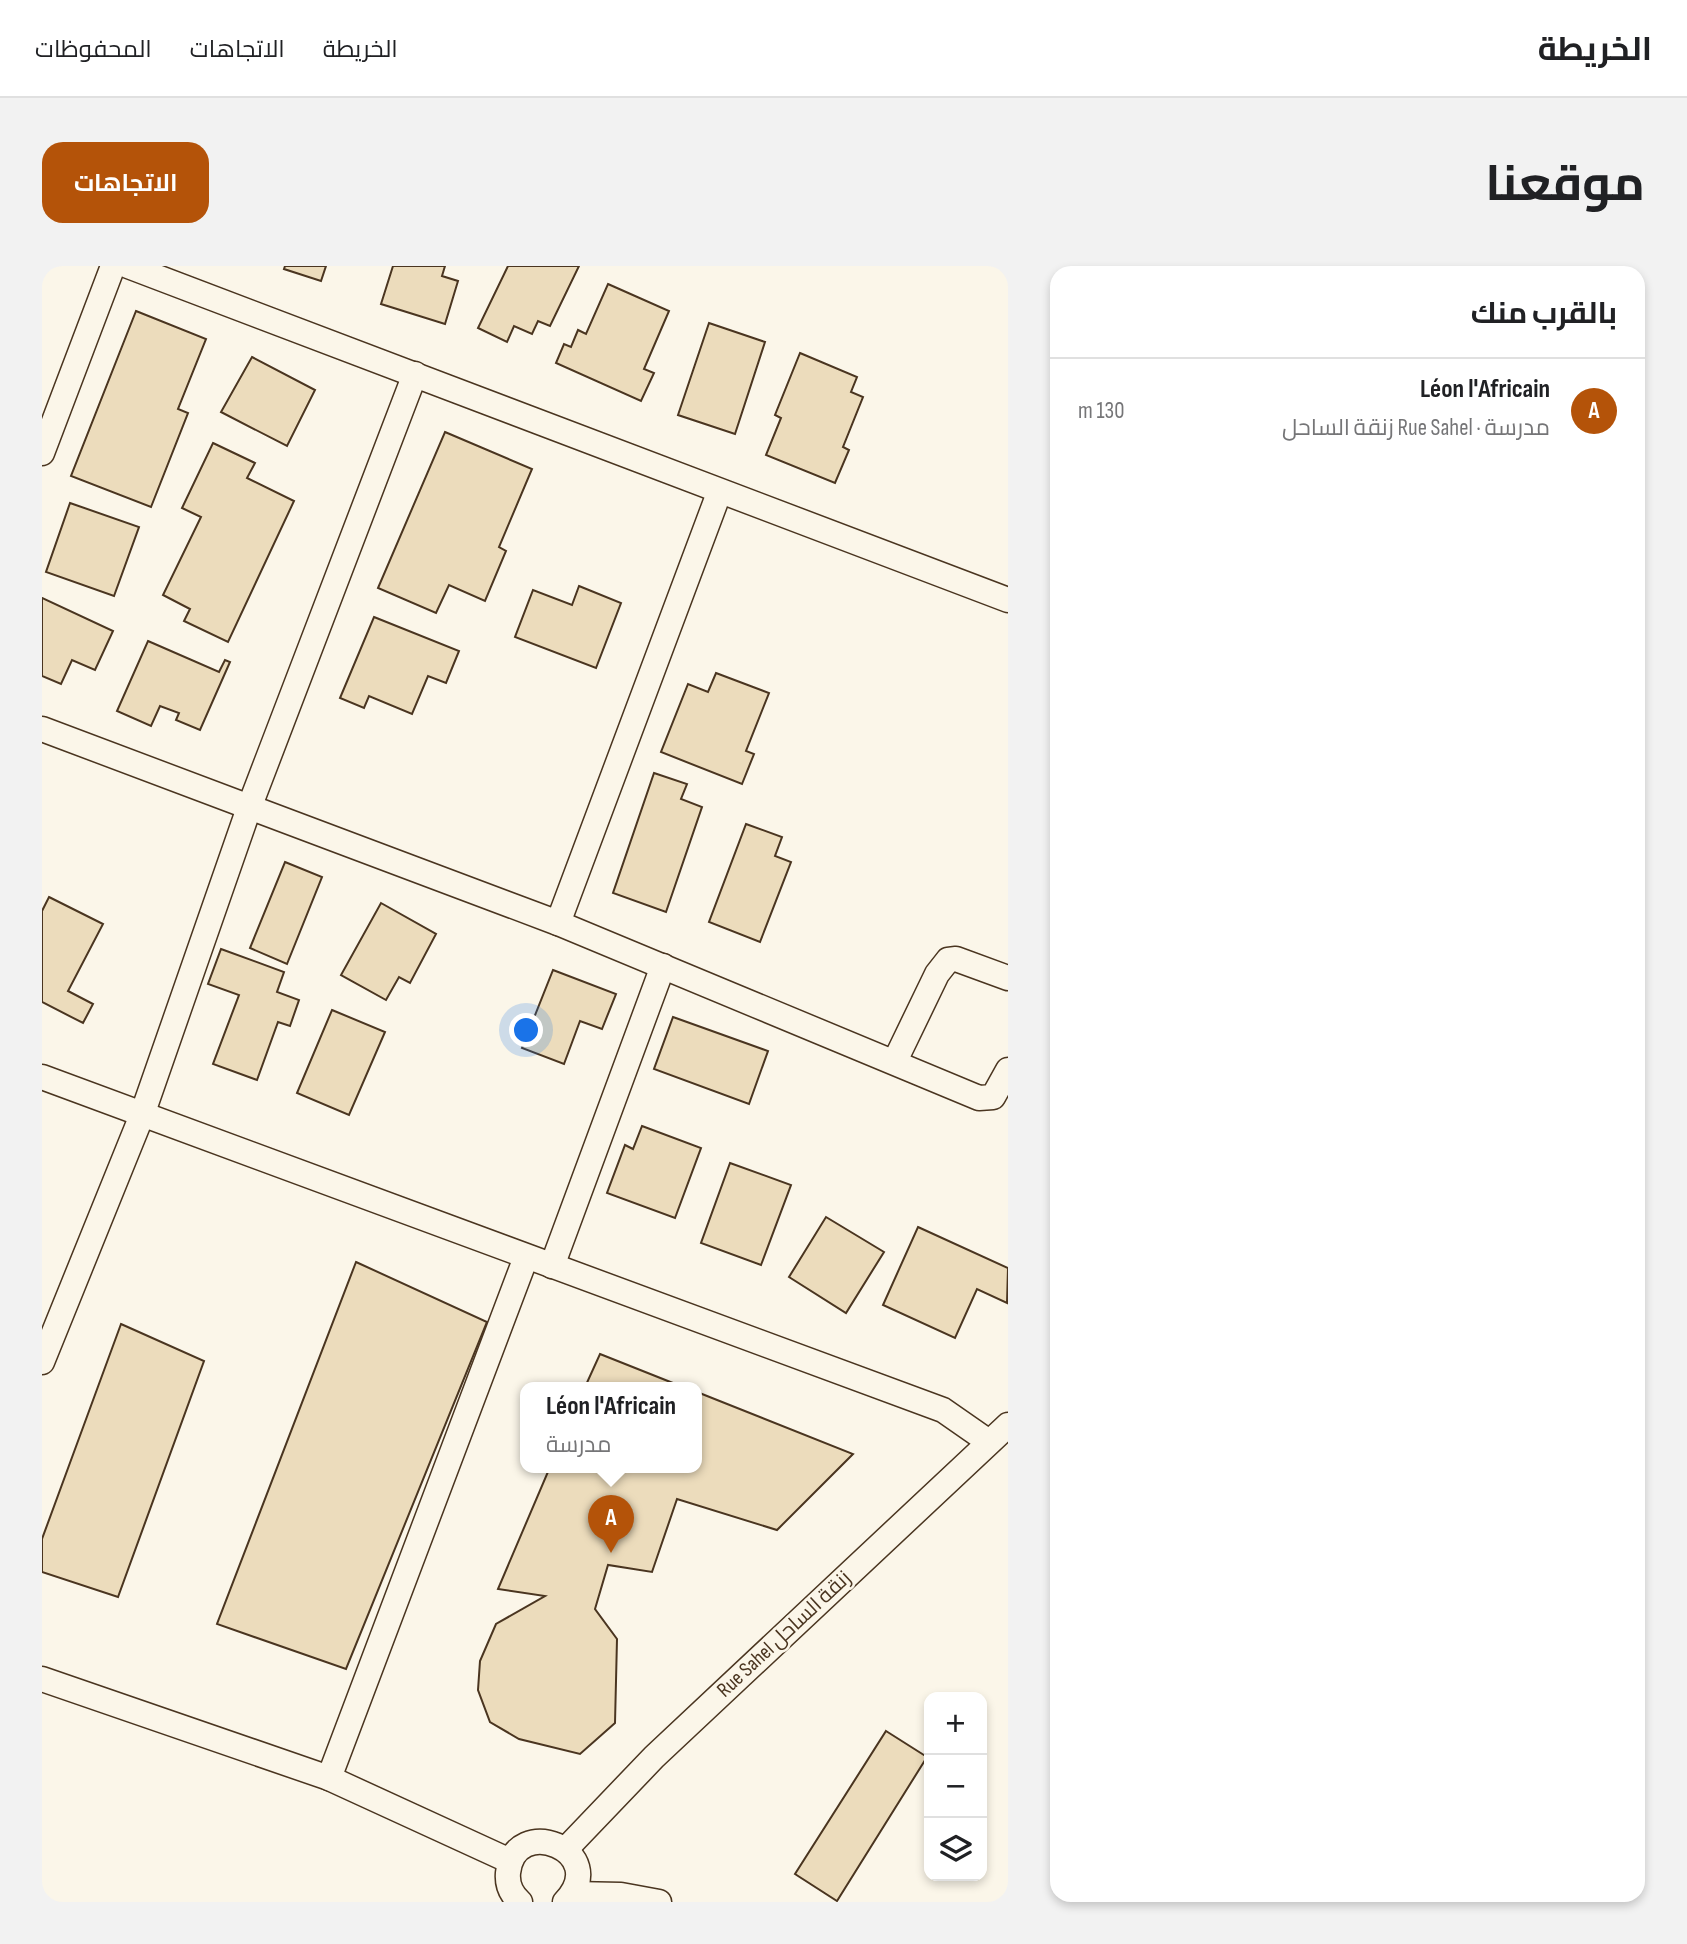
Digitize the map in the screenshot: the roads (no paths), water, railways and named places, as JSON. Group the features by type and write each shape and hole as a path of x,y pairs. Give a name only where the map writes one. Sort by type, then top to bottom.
{"street":[{"path":"42,453 113,266"},
{"path":"128,266 719,493 1008,600"},
{"path":"42,1362 142,1115 249,808 415,374"},
{"path":"558,923 719,493"},
{"path":"42,729 558,923 986,1099 999,1092 1008,1070"},
{"path":"895,1061 937,974 948,960 956,959 1008,978"},
{"path":"552,1266 663,966"},
{"path":"42,1077 943,1410 989,1442"},
{"path":"329,1778 526,1256"},
{"name":"Rue Sahel زنقة الساحل","path":"566,1849 654,1757 1008,1425"},
{"path":"42,1679 329,1778 510,1861"},
{"path":"516,1901 508,1879 510,1861 521,1848 543,1841 566,1849 576,1865 578,1874 569,1898 621,1895 659,1902"}],"place":[{"name":"Léon l'Africain","path":"611,1553"}]}
